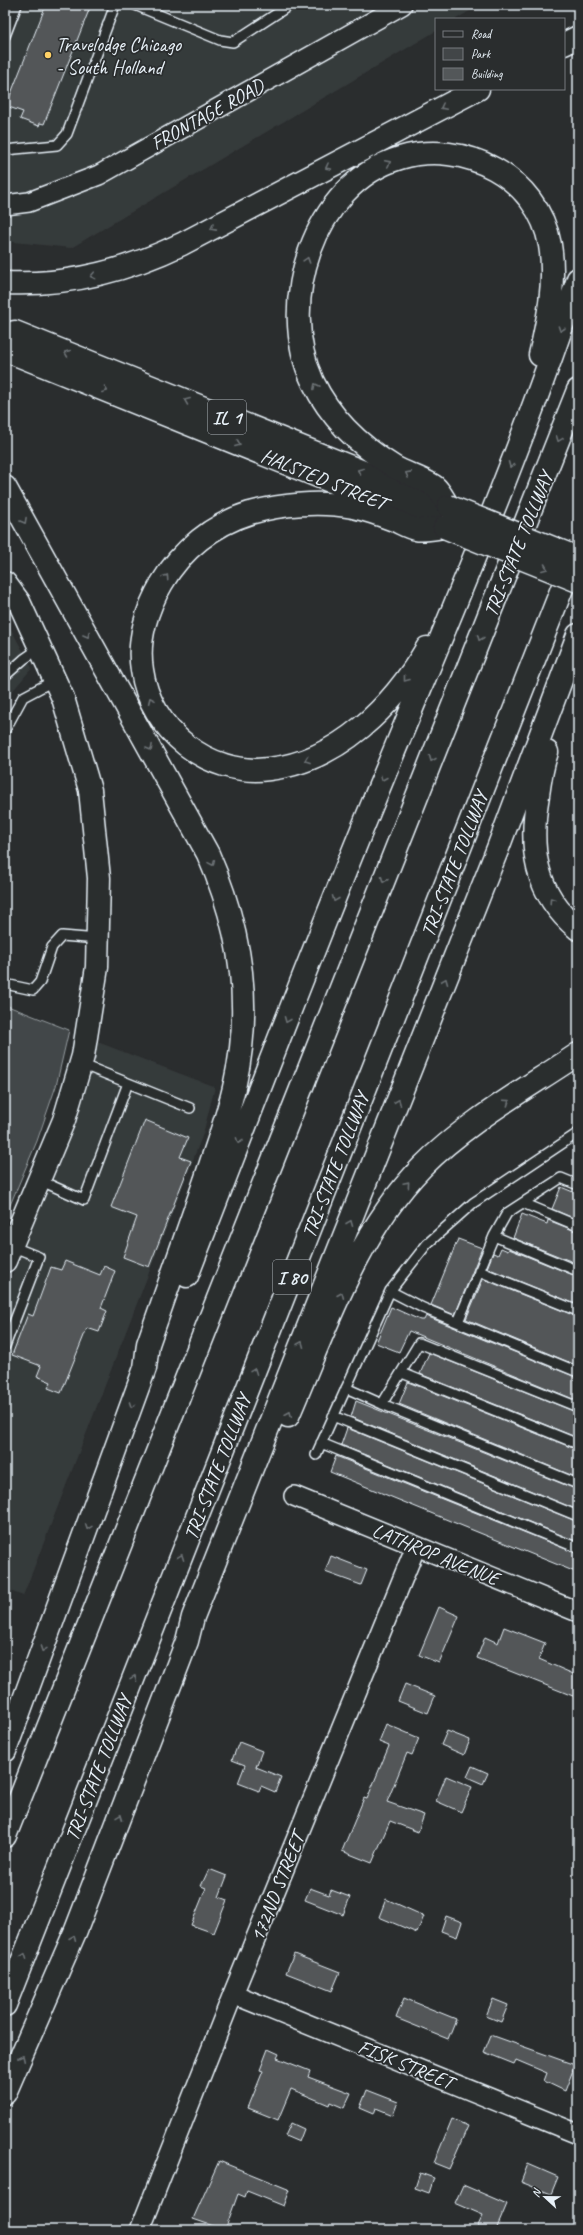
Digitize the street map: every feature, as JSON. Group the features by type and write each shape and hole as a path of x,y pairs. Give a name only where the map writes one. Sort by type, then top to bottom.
{"main road":[{"path":"565,43 578,36"},
{"path":"5,283 41,283 83,278 116,270 148,259 182,244 476,90"},
{"path":"448,506 435,487 395,467 348,432 328,408 313,381 300,340 298,312 299,294 306,261 312,244 321,227 342,197 363,179 384,165 399,158 428,153 460,155 477,160 506,176 529,198 539,213 550,245 552,283 543,341 530,391 526,429"},
{"path":"145,1368 160,1347 368,816 463,587 526,429 578,279"},
{"name":"HALSTED STREET","path":"5,334 15,332 578,558"},
{"name":"HALSTED STREET","path":"5,347 10,352 578,581"},
{"name":"TRI-STATE TOLLWAY","path":"5,1836 578,390"},
{"path":"5,487 208,854 231,913 241,961 244,1026 235,1083 213,1157 148,1344 145,1368 5,1751"},
{"path":"444,527 417,530 352,507 317,504 264,510 218,526 190,548 178,561 156,592 144,625 142,641 142,670 145,686 150,699 165,724 183,744 206,759 230,767 249,770 268,770 293,765 318,756 344,741 382,708 413,670 431,640 448,603 463,587"},
{"name":"TRI-STATE TOLLWAY","path":"5,2005 578,549"},
{"path":"5,583 19,602 63,698 90,790 99,878 97,967 81,1064 64,1120 8,1254"},
{"path":"577,637 571,672 540,776 533,839 537,868 548,894 560,911 578,929"},
{"path":"5,2093 76,1930 187,1641 193,1617 498,848 577,637"},
{"path":"187,1641 201,1620 352,1268 379,1221 411,1179 445,1145 578,1054"}],"street":[{"name":"FRONTAGE ROAD","path":"5,205 29,202 99,175 402,5"},
{"name":"LATHROP AVENUE","path":"294,1496 578,1612"},
{"name":"172ND STREET","path":"140,2230 233,1994 416,1546"},
{"name":"FISK STREET","path":"233,1994 578,2134"}],"lane":[{"path":"5,36 17,5"},
{"path":"5,150 57,145 67,134 115,5"},
{"path":"135,5 220,40 233,42 290,5"},
{"path":"5,676 24,659 40,648"},
{"path":"5,730 23,697 55,680"},
{"path":"5,984 33,990 40,982 52,947 62,936 98,939"},
{"path":"81,1064 190,1108"},
{"path":"39,1180 84,1200 128,1082"},
{"path":"316,1455 390,1291 427,1244 473,1203 578,1132"},
{"path":"458,1322 494,1236 507,1213 561,1178 578,1185"},
{"path":"523,1203 578,1226"},
{"path":"494,1236 578,1271"},
{"path":"5,1346 39,1257 8,1254"},
{"path":"479,1271 578,1311"},
{"path":"390,1291 458,1322 578,1372"},
{"path":"382,1404 419,1343 578,1407"},
{"path":"402,1373 578,1444"},
{"path":"346,1388 578,1484"},
{"path":"333,1416 578,1516"},
{"path":"321,1443 578,1548"}],"shaded area":[{"path":"5,5 480,5 458,18 435,18 435,32 71,248 5,241"},
{"path":"5,618 32,668 5,700"},
{"path":"95,1041 215,1087 203,1134 23,1596 5,1589 5,1293 80,1106"}],"green space":[{"path":"5,1005 69,1030 56,1086 37,1141 5,1217"}],"building":[{"name":"Travelodge Chicago - South Holland","path":"46,5 91,5 44,124 40,123 39,126 20,119 23,112 6,106"},
{"path":"145,1120 188,1138 180,1157 191,1161 149,1267 123,1257 137,1217 111,1207"},
{"path":"561,1187 578,1194 578,1220 552,1209"},
{"path":"522,1214 547,1224 548,1220 578,1232 578,1264 513,1238"},
{"path":"458,1239 482,1248 455,1315 431,1305"},
{"path":"501,1248 508,1251 509,1249 578,1277 578,1305 487,1268 493,1253 498,1255"},
{"path":"65,1261 100,1275 104,1266 115,1271 101,1308 107,1311 99,1332 87,1328 61,1393 48,1388 51,1382 37,1376 41,1366 12,1355 28,1314 33,1316 51,1267 61,1270"},
{"path":"483,1279 578,1317 578,1366 466,1319"},
{"path":"391,1307 420,1320 424,1320 426,1316 578,1378 578,1401 409,1331 399,1352 376,1343"},
{"path":"429,1353 578,1413 578,1438 420,1374"},
{"path":"408,1382 578,1450 578,1478 399,1404"},
{"path":"356,1401 578,1490 578,1510 351,1417"},
{"path":"347,1428 578,1522 578,1542 341,1445"},
{"path":"336,1456 578,1554 578,1573 330,1472"},
{"path":"331,1556 367,1570 361,1585 325,1572"},
{"path":"439,1607 459,1616 439,1663 419,1655"},
{"path":"504,1627 545,1643 539,1659 578,1676 578,1698 477,1658 485,1637 498,1643"},
{"path":"405,1684 435,1696 428,1713 398,1701"},
{"path":"386,1724 419,1738 412,1755 407,1753 387,1802 424,1815 418,1832 390,1821 372,1863 342,1851 364,1798 367,1799 389,1746 379,1742"},
{"path":"447,1731 470,1740 464,1755 441,1745"},
{"path":"239,1742 262,1751 256,1767 281,1777 275,1792 261,1786 259,1791 238,1783 245,1765 232,1760"},
{"path":"472,1766 488,1773 483,1784 467,1777"},
{"path":"446,1776 472,1787 461,1812 436,1801"},
{"path":"209,1869 227,1876 219,1897 227,1900 214,1933 191,1925 206,1888 201,1886"},
{"path":"310,1888 329,1895 331,1890 350,1897 343,1915 305,1900"},
{"path":"386,1899 424,1916 417,1933 379,1917"},
{"path":"446,1916 462,1922 457,1937 441,1931"},
{"path":"294,1954 340,1972 332,1991 286,1973"},
{"path":"404,1998 456,2019 448,2039 396,2018"},
{"path":"493,1999 508,2005 501,2022 486,2016"},
{"path":"491,2035 575,2065 565,2091 544,2081 547,2073 516,2060 514,2064 484,2052"},
{"path":"268,2049 279,2054 277,2058 310,2071 308,2077 351,2093 344,2108 330,2102 329,2105 291,2089 278,2120 248,2108 263,2071 260,2070"},
{"path":"367,2090 398,2102 393,2115 376,2108 374,2114 360,2108"},
{"path":"452,2119 468,2126 449,2169 434,2163"},
{"path":"291,2123 304,2129 299,2142 285,2136"},
{"path":"219,2161 290,2190 284,2206 247,2191 245,2197 238,2194 225,2230 193,2219"},
{"path":"528,2164 558,2177 551,2194 521,2182"},
{"path":"420,2173 434,2178 429,2193 415,2188"},
{"path":"463,2185 507,2204 496,2230 476,2230 483,2215 455,2203"}],"place":[{"name":"Travelodge Chicago - South Holland","path":"48,55"}]}
